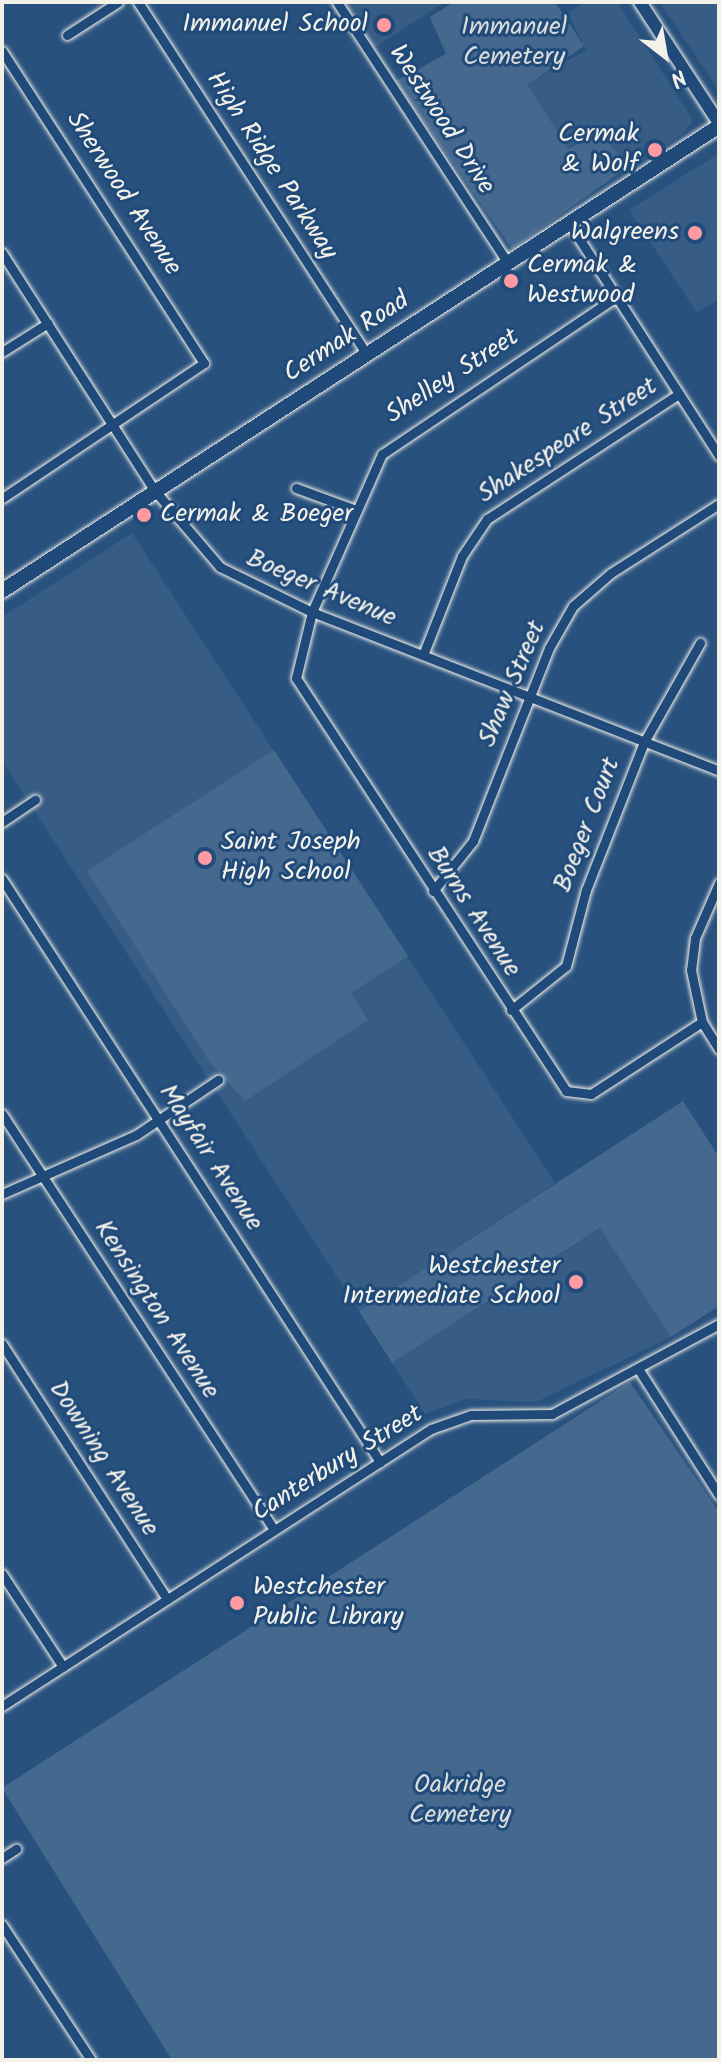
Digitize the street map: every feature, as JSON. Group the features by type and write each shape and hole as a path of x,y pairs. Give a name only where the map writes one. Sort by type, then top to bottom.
{"main road":[{"path":"640,2 719,124"},
{"name":"Cermak Road","path":"2,591 719,124"}],"street":[{"path":"67,35 118,2"},
{"name":"High Ridge Parkway","path":"138,2 367,354"},
{"name":"Westwood Drive","path":"337,2 508,263"},
{"name":"Sherwood Avenue","path":"2,51 204,363 114,425"},
{"path":"569,223 719,456"},
{"name":"Boeger Avenue","path":"2,253 155,491 192,543 220,567 312,612 719,771"},
{"name":"Shelley Street","path":"312,612 353,509 382,454 400,437 616,297"},
{"path":"2,352 48,323"},
{"name":"Shakespeare Street","path":"423,655 462,556 487,519 679,394"},
{"path":"2,498 114,425"},
{"path":"296,488 353,509"},
{"name":"Shaw Street","path":"433,891 473,841 556,632 585,593 719,504"},
{"name":"Burns Avenue","path":"312,612 297,652 298,685 566,1091 580,1098 702,1022"},
{"name":"Boeger Court","path":"511,1010 566,966 586,890 644,742 700,643"},
{"path":"2,822 35,800"},
{"name":"Mayfair Avenue","path":"2,879 380,1462"},
{"path":"719,883 692,956 702,1022 719,1049"},
{"path":"2,1194 158,1118 218,1080"},
{"name":"Kensington Avenue","path":"2,1114 274,1530"},
{"name":"Canterbury Street","path":"2,1706 450,1420 539,1417 639,1370 719,1324"},
{"name":"Downing Avenue","path":"2,1344 167,1599"},
{"path":"639,1370 719,1495"},
{"path":"2,1574 63,1667"},
{"path":"2,1858 16,1849"},
{"path":"2,1925 91,2060"}],"shaded area":[{"name":"Immanuel School","path":"344,2 445,2 374,48"},
{"path":"584,2 617,2 693,120 683,134 627,170 599,131 569,149 526,85 586,50 568,13"},
{"path":"659,2 719,2 719,91 673,22"},
{"path":"718,154 719,299 697,313 629,210"},
{"name":"Saint Joseph High School","path":"132,533 555,1183 359,1311 2,761 2,617"},
{"name":"Westchester Intermediate School","path":"601,1228 671,1337 536,1402 466,1399 425,1414 392,1363"}],"green space":[{"name":"Immanuel Cemetery","path":"454,2 555,2 584,46 527,85 569,149 599,131 628,167 512,249 396,81 446,54 430,17"},
{"path":"274,750 408,956 351,993 368,1020 245,1101 209,1061 87,871"},
{"path":"683,1101 719,1157 719,1306 671,1337 600,1228 392,1363 359,1311"},
{"name":"Oakridge Cemetery","path":"630,1382 719,1512 719,2060 172,2060 2,1788"}],"place":[{"name":"Immanuel School","path":"384,25"},
{"name":"Cermak & Wolf","path":"655,150"},
{"name":"Walgreens","path":"695,233"},
{"name":"Cermak & Westwood","path":"511,281"},
{"name":"Cermak & Boeger","path":"144,515"},
{"name":"Saint Joseph High School","path":"205,858"},
{"name":"Westchester Intermediate School","path":"576,1282"},
{"name":"Westchester Public Library","path":"237,1603"}]}
